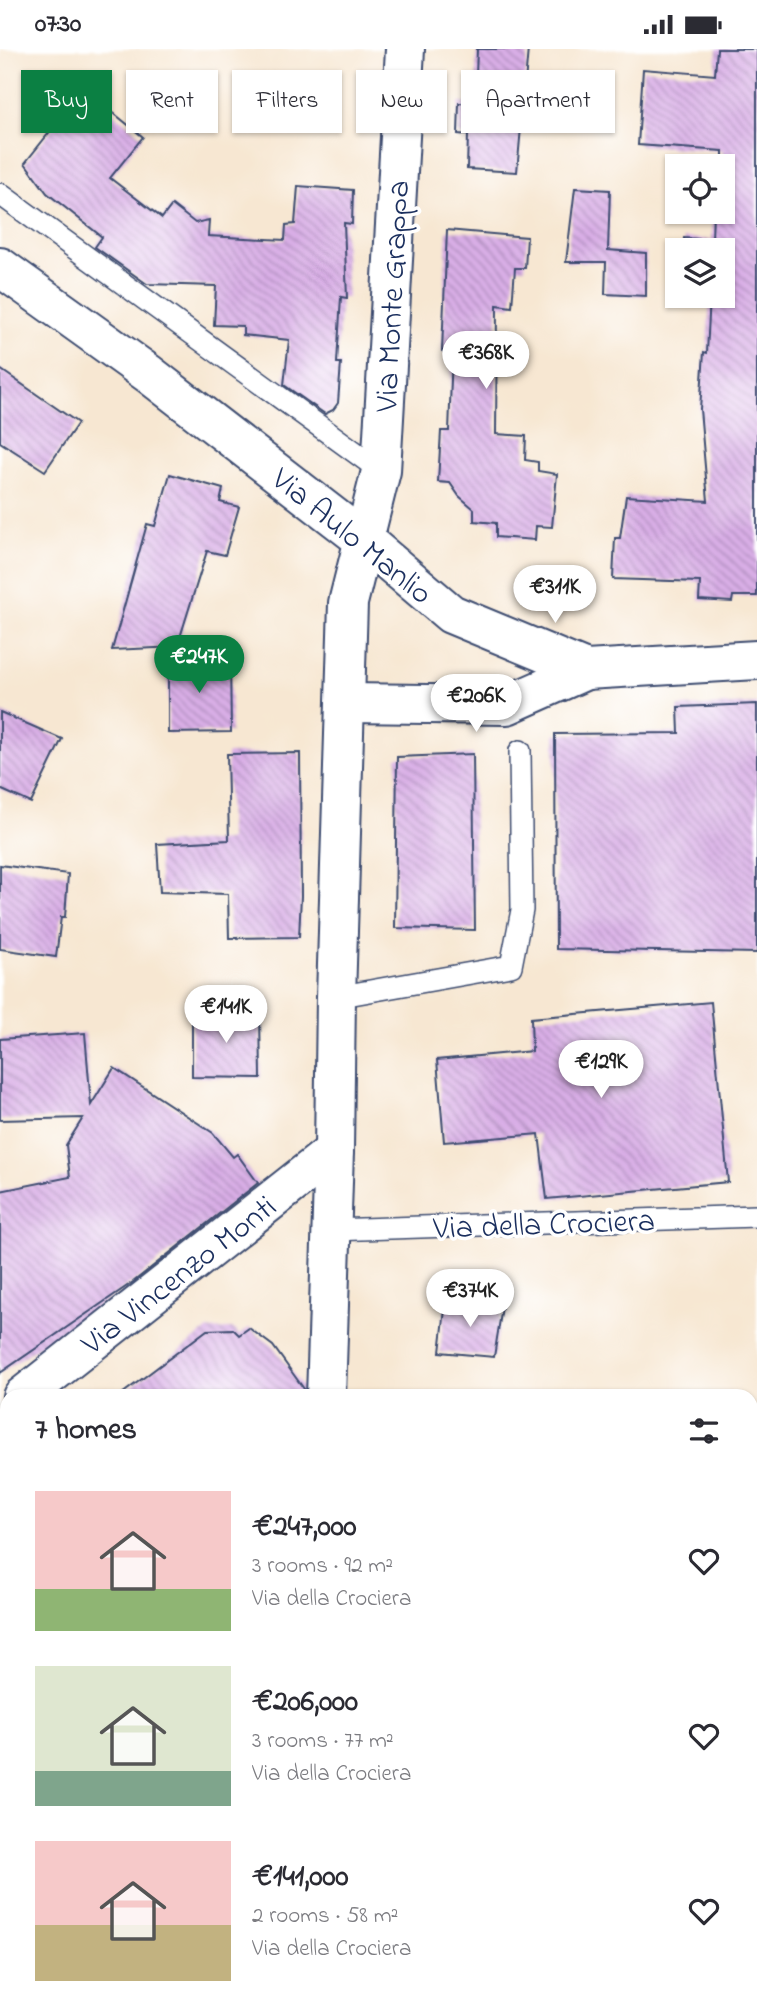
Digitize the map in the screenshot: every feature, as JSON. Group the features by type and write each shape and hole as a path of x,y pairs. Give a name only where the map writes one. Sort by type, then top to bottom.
{"street":[{"name":"Via Monte Grappa","path":"365,541 381,471 405,49"},
{"name":"Via Aulo Manlio","path":"0,267 149,374 365,541 451,614 586,670 757,660"},
{"path":"326,1389 348,603 365,541"},
{"path":"347,703 507,705 586,670"},
{"name":"Via Vincenzo Monti","path":"32,1389 334,1151"}],"lane":[{"path":"0,194 381,471"},
{"path":"336,997 511,966 522,910 520,751"},
{"name":"Via della Crociera","path":"331,1230 757,1216"}],"building":[{"path":"477,49 528,49 526,70 476,70"},
{"path":"717,49 757,49 757,596 733,596 732,602 699,600 700,582 613,579 615,538 620,538 626,496 708,501 700,409 709,308 735,308 735,238 712,238 713,224 735,224 735,154 638,145 643,69 715,75"},
{"path":"459,103 461,133 520,133 517,172 467,169 468,135 458,134"},
{"path":"112,112 126,123 126,133 138,133 143,137 110,178 162,218 172,205 195,223 209,220 208,236 285,240 286,225 295,224 298,186 353,190 352,224 344,223 347,298 341,297 337,363 341,363 338,403 333,410 325,414 284,385 289,340 243,335 243,326 214,325 216,286 147,284 95,247 102,237 47,193 25,163 49,133 112,133"},
{"path":"575,188 610,190 608,250 646,253 646,296 605,294 606,262 566,262"},
{"path":"447,230 527,237 525,268 515,268 512,307 497,305 496,434 526,436 525,460 538,462 538,471 557,474 552,527 536,526 535,540 496,537 496,523 474,521 474,509 459,496 450,483 438,482 441,431 449,431 452,353 442,351"},
{"path":"0,369 78,423 45,471 0,442"},
{"path":"170,474 223,489 220,502 239,507 225,555 207,551 177,647 112,650 147,524 155,526"},
{"path":"168,658 230,658 231,732 168,733"},
{"path":"757,704 757,953 556,949 555,734 679,733 678,707"},
{"path":"0,712 62,739 31,803 0,789"},
{"path":"300,753 299,937 229,938 228,894 160,892 157,844 229,840 227,754"},
{"path":"473,754 475,930 395,928 397,757"},
{"path":"0,865 68,874 65,917 61,917 56,957 0,949"},
{"path":"711,1002 728,1182 547,1199 539,1134 444,1142 437,1060 532,1051 531,1018"},
{"path":"192,1011 260,1012 261,1078 192,1077"},
{"path":"85,1033 91,1105 114,1068 213,1133 233,1157 237,1154 258,1183 133,1282 0,1373 0,1191 70,1177 66,1145 83,1118 0,1120 0,1039"},
{"path":"446,1301 502,1307 494,1357 440,1352"},
{"path":"249,1328 273,1346 304,1389 129,1389 207,1330 233,1329 239,1335"}]}
